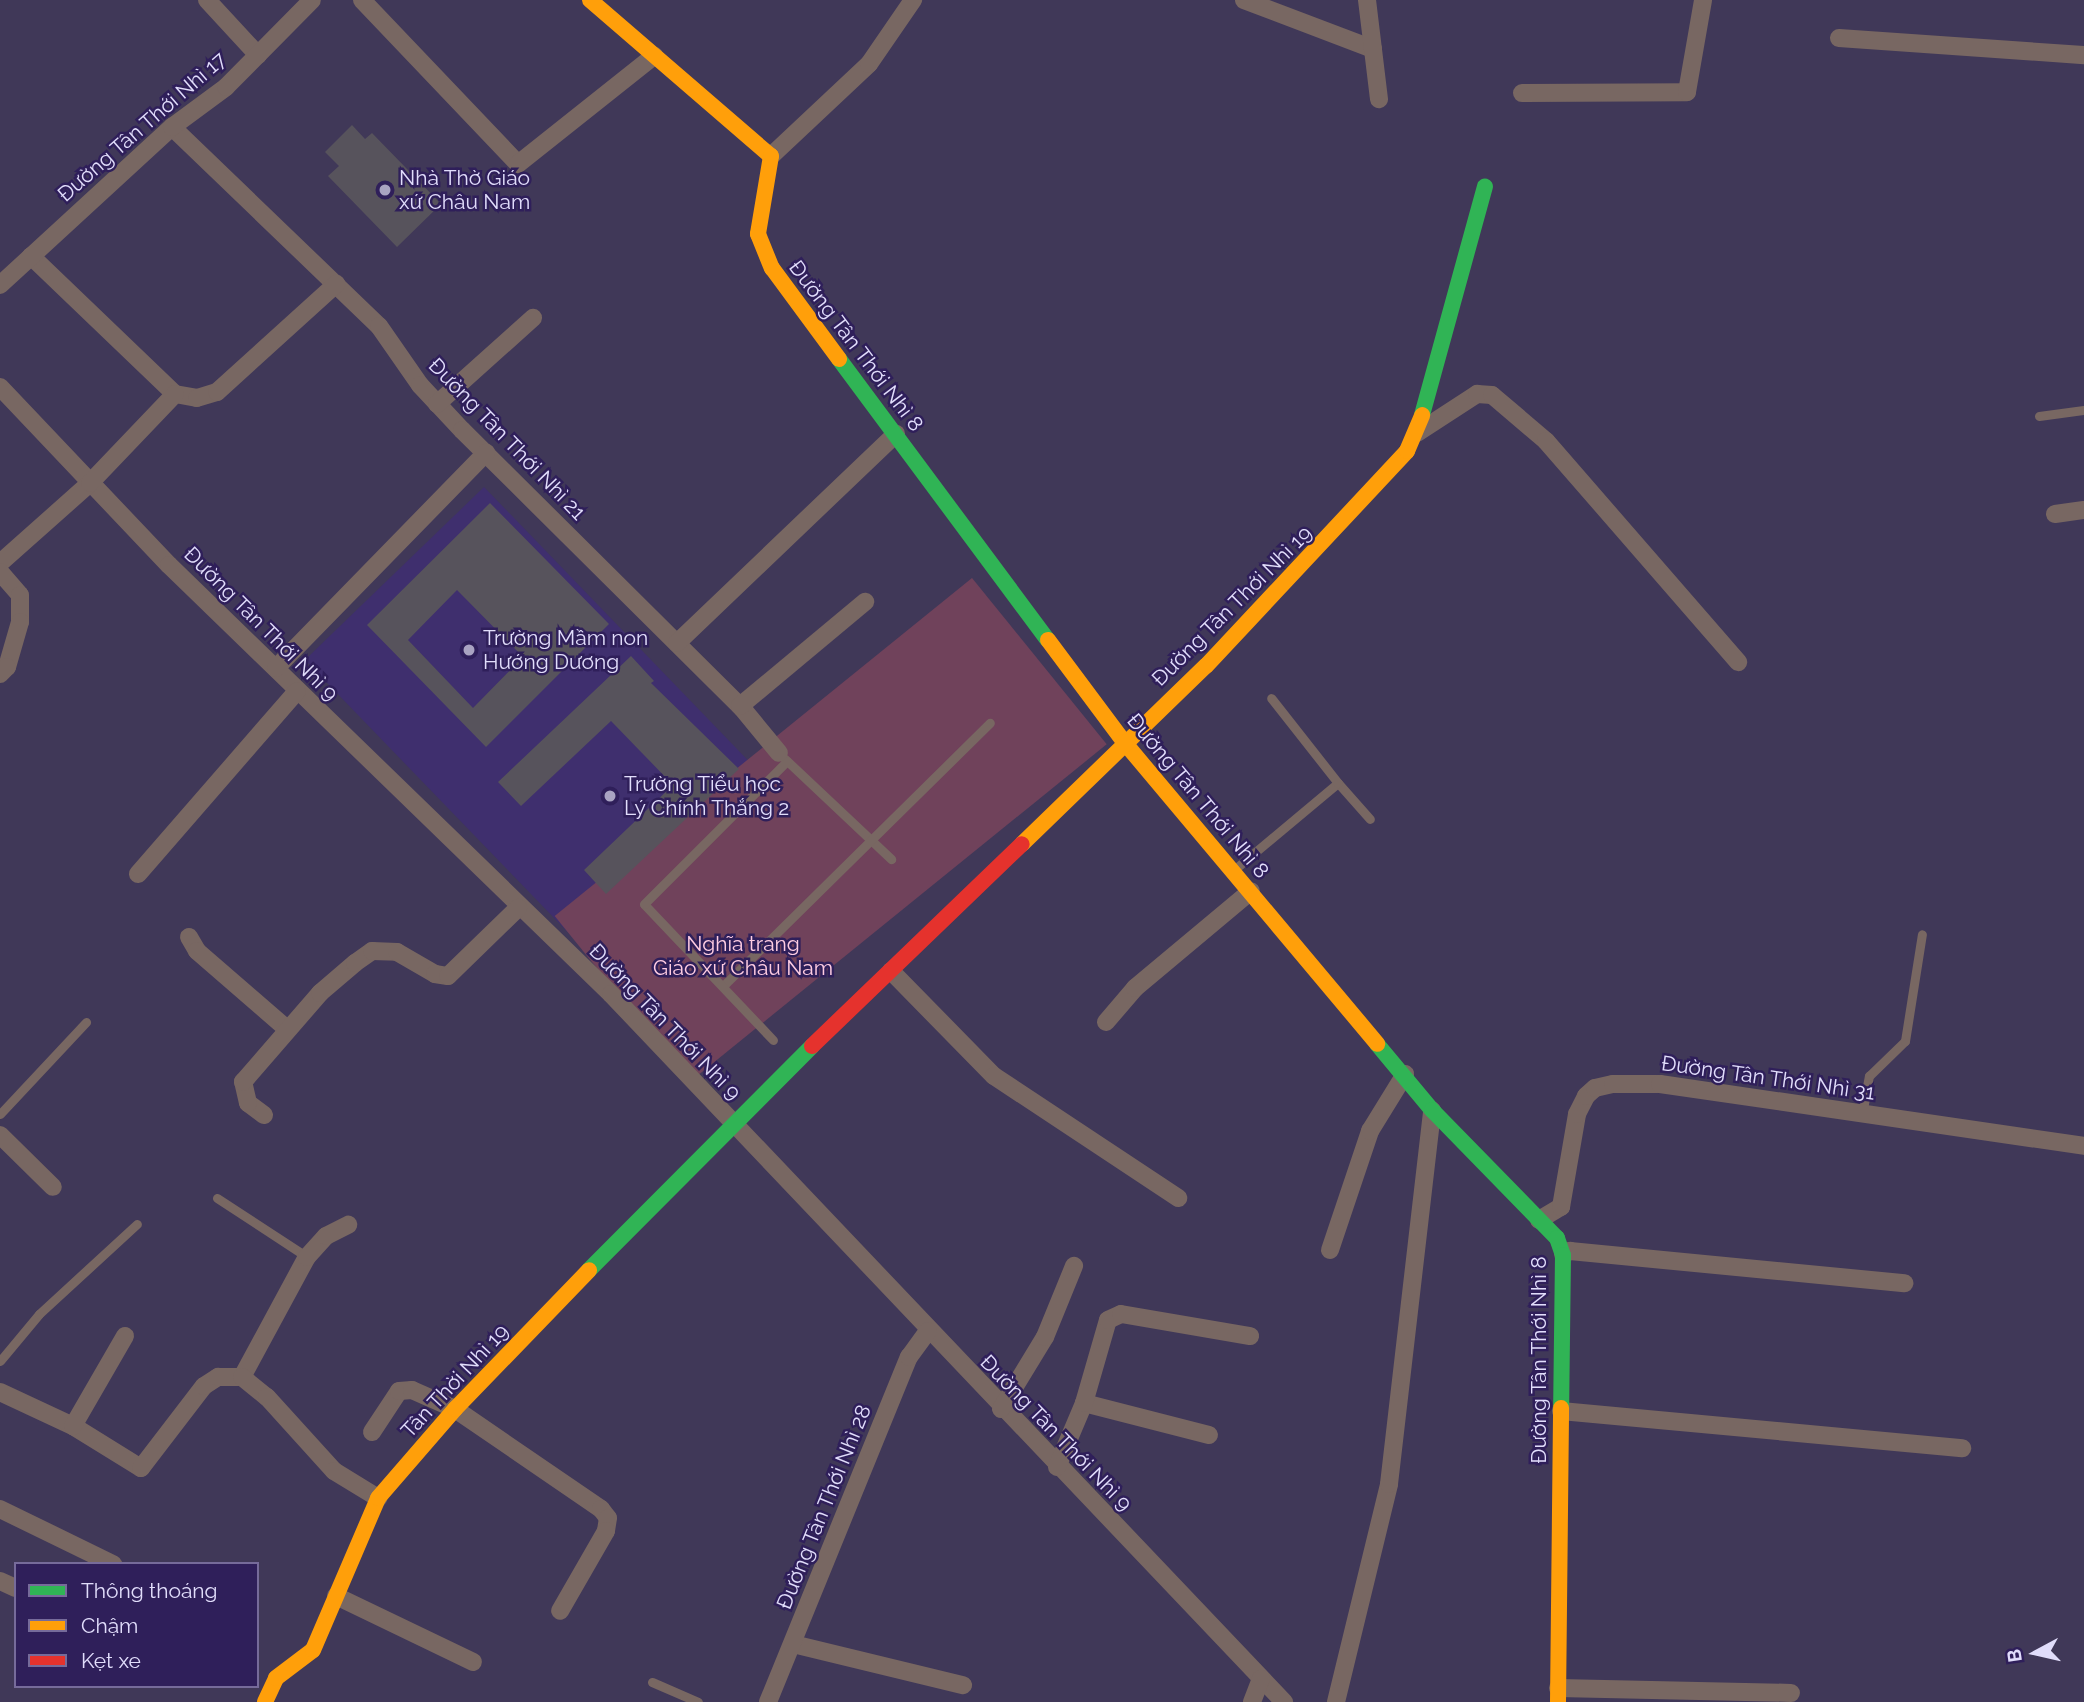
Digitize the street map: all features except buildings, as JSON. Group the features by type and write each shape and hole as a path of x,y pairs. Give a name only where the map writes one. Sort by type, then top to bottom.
{"street":[{"path":"207,0 258,55"},
{"name":"Đường Tân Thới Nhì 17","path":"0,285 172,127 226,87 312,0"},
{"path":"362,0 518,164 654,56"},
{"path":"590,0 771,156 869,64 913,0"},
{"path":"1244,0 1373,49"},
{"path":"1367,0 1379,99"},
{"path":"1522,93 1687,92 1703,0"},
{"path":"1839,38 2084,55"},
{"name":"Đường Tân Thới Nhì 21","path":"172,127 379,326 438,404 740,706 783,757"},
{"name":"Đường Tân Thới Nhì 8","path":"771,156 759,244 772,268 1124,742 1405,1074 1432,1110 1557,1238 1563,1254 1558,1695"},
{"name":"Đường Tân Thới Nhì 19","path":"733,1126 1124,742 1206,666 1370,495 1407,452 1416,433 1485,187"},
{"path":"31,256 175,394 197,398 217,392 336,285"},
{"path":"438,404 533,318"},
{"name":"Đường Tân Thới Nhì 9","path":"0,387 90,483 297,691 611,995 1001,1409 1284,1702"},
{"path":"0,562 90,483 175,394"},
{"path":"1416,433 1477,394 1492,395 1546,441 1738,662"},
{"path":"677,643 896,434"},
{"path":"276,668 486,453"},
{"path":"2055,514 2084,510"},
{"path":"0,572 20,595 20,622 7,667 0,674"},
{"path":"740,706 865,602"},
{"path":"138,874 297,691"},
{"path":"1106,1022 1135,988 1251,891"},
{"path":"264,1115 248,1103 243,1082 320,993 372,951 397,952 435,974 448,976 519,908"},
{"path":"189,937 197,951 287,1029"},
{"path":"891,971 995,1076 1178,1198"},
{"path":"1330,1250 1370,1131 1405,1074"},
{"name":"Đường Tân Thới Nhì 31","path":"1539,1220 1561,1208 1577,1114 1595,1088 1660,1084 2084,1146"},
{"path":"1336,1702 1390,1483 1432,1110"},
{"name":"Tân Thời Nhì 19","path":"265,1702 276,1678 313,1650 378,1498 455,1409 717,1137 733,1126"},
{"path":"0,1135 53,1187"},
{"path":"242,1377 307,1258 326,1236 348,1225"},
{"path":"1563,1254 1904,1283"},
{"path":"1001,1409 1045,1337 1074,1266"},
{"path":"1058,1468 1084,1403 1103,1329 1114,1316 1121,1314 1250,1336"},
{"name":"Đường Tân Thới Nhì 28","path":"768,1702 909,1357 928,1331"},
{"path":"73,1426 125,1336"},
{"path":"0,1392 73,1426 141,1468 204,1386 218,1377 242,1377 267,1397 334,1471 378,1498"},
{"path":"372,1432 404,1389 455,1409 601,1509 608,1518 606,1531 560,1611"},
{"path":"1084,1403 1209,1435"},
{"path":"1561,1411 1962,1448"},
{"path":"0,1509 109,1562"},
{"path":"336,1596 473,1662"},
{"path":"793,1644 963,1685"},
{"path":"1252,1702 1261,1679"},
{"path":"1558,1695 1791,1693"}],"lane":[{"path":"2039,416 2084,410"},
{"path":"1271,698 1370,819"},
{"path":"725,984 990,723"},
{"path":"774,1040 725,984 648,911 645,899 783,757 891,859"},
{"path":"1233,870 1338,783"},
{"path":"1862,1115 1869,1076 1905,1041 1922,934"},
{"path":"0,1114 86,1023"},
{"path":"217,1198 307,1258"},
{"path":"0,1361 40,1314 137,1224"},
{"path":"652,1682 698,1702"}],"shaded area":[{"path":"484,487 765,778 586,951 305,660"}],"green space":[{"name":"Nghĩa trang Giáo xứ Châu Nam","path":"972,578 1107,744 689,1082 555,916"}],"traffic: fast":[{"path":"1422,415 1485,187"},
{"path":"839,359 1048,640"},
{"path":"1377,1044 1432,1110 1557,1238 1563,1255 1561,1408"},
{"path":"589,1270 812,1046"}],"traffic: slow":[{"path":"590,0 771,156 758,234 772,268 839,359"},
{"path":"1022,844 1206,666 1407,451 1422,415"},
{"path":"1048,640 1124,742 1377,1044"},
{"path":"265,1702 276,1678 313,1650 378,1498 455,1409 589,1270"},
{"path":"1558,1702 1561,1408"}],"traffic: jam":[{"path":"812,1046 1022,844"}],"place":[{"name":"Nhà Thờ Giáo xứ Châu Nam","path":"385,190"},
{"name":"Trường Mầm non Hướng Dương","path":"469,650"},
{"name":"Trường Tiểu học Lý Chính Thắng 2","path":"610,796"}]}
